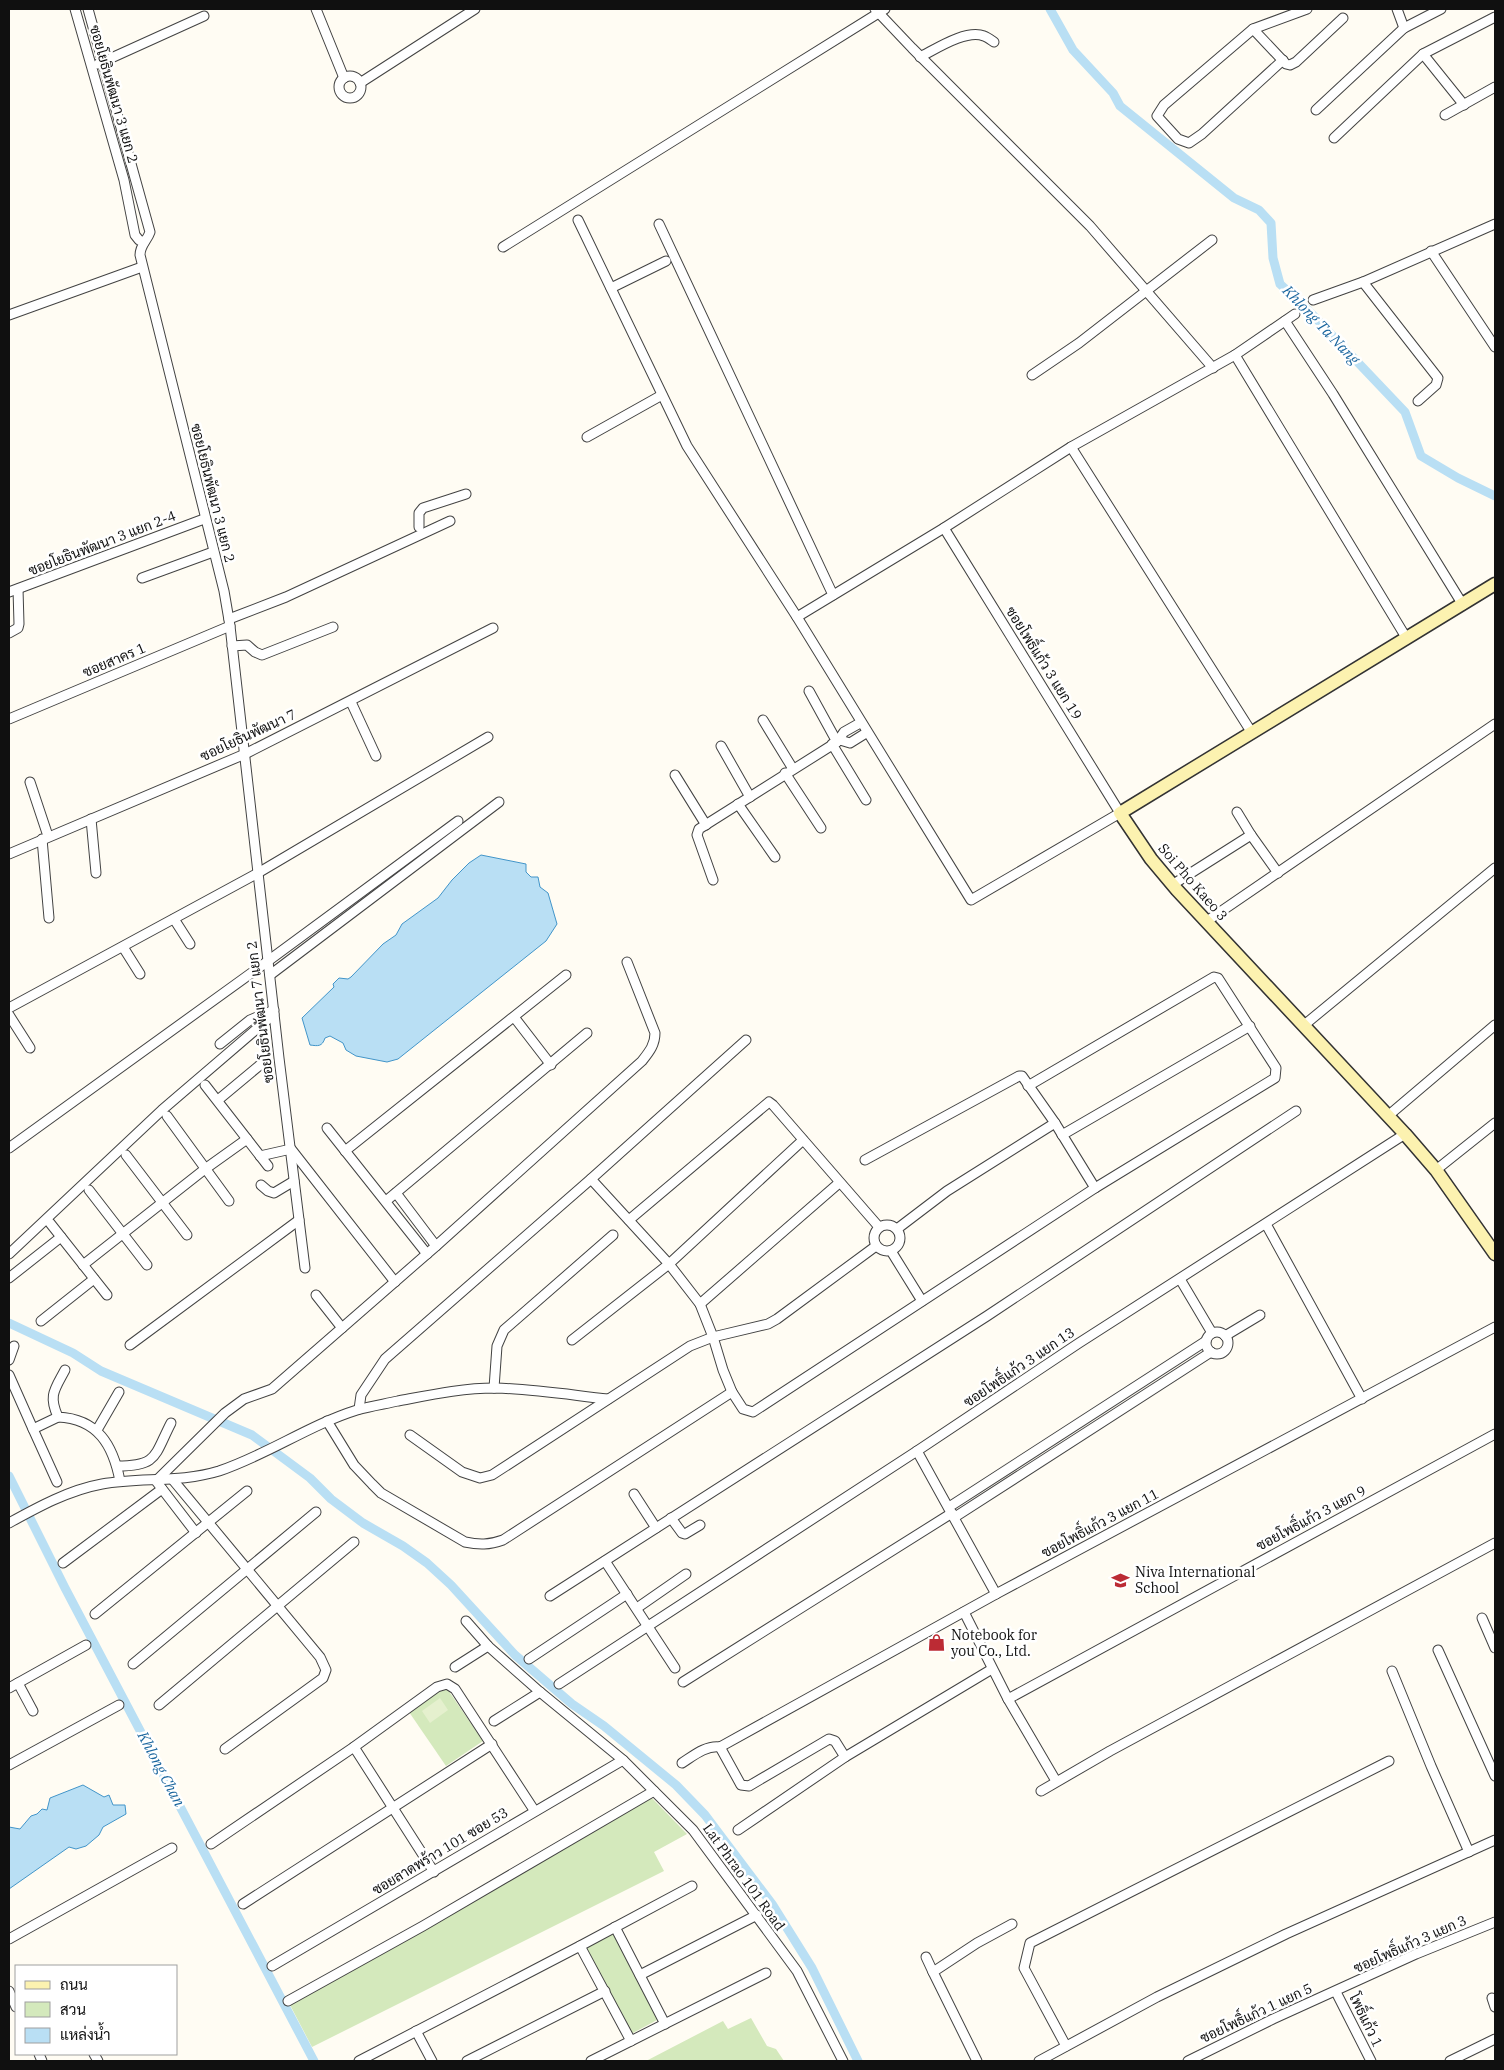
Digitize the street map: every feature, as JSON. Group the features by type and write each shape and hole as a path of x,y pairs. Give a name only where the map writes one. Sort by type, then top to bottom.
{"street":[{"name":"ซอยโยธินพัฒนา 3 แยก 2","path":"75,9 124,180 135,234 139,240 144,242"},
{"name":"ซอยโยธินพัฒนา 3 แยก 2","path":"88,9 150,232 140,248 142,267 204,519 214,552 230,623 245,754"},
{"path":"316,9 344,78"},
{"path":"360,83 475,9"},
{"path":"1283,60 1202,134 1189,143 1178,139 1156,116 1164,105 1253,29 1307,9"},
{"path":"1397,9 1404,28"},
{"path":"1316,110 1404,28 1441,9"},
{"path":"503,247 880,10 920,57 1090,226 1213,368"},
{"path":"91,67 204,16"},
{"path":"1334,138 1423,54 1495,17"},
{"path":"1253,29 1290,65 1296,62 1343,18"},
{"path":"920,57 964,36 976,34 985,36 994,42"},
{"path":"1423,54 1464,105"},
{"path":"353,77 360,83 360,92 353,98 341,94 339,90 341,81 344,78 353,77"},
{"path":"1445,115 1495,87"},
{"path":"578,220 687,446 797,617 866,733 971,900 1120,813 1495,584"},
{"path":"659,224 833,595"},
{"path":"1313,300 1363,282 1495,224"},
{"path":"1032,375 1079,343 1212,240"},
{"path":"1431,252 1495,347"},
{"path":"611,288 666,262"},
{"path":"9,315 142,267"},
{"path":"1363,282 1438,378 1436,385 1418,401"},
{"path":"797,617 944,528 1071,447 1235,355 1295,314"},
{"path":"1285,321 1463,604"},
{"path":"1235,355 1407,639"},
{"path":"587,437 662,395"},
{"path":"1071,447 1252,733"},
{"path":"419,526 420,513 423,508 466,494"},
{"name":"ซอยโยธินพัฒนา 3 แยก 2-4","path":"13,590 204,519"},
{"name":"ซอยสาคร 1","path":"9,719 230,623 450,521"},
{"name":"ซอยโพธิ์แก้ว 3 แยก 19","path":"944,528 1120,813"},
{"path":"142,578 214,552"},
{"path":"9,633 18,628 20,624 13,590"},
{"path":"232,646 247,645 262,655 333,627"},
{"name":"ซอยโยธินพัฒนา 7","path":"9,854 245,754 351,702 493,628"},
{"path":"809,691 866,800"},
{"path":"351,702 376,756"},
{"path":"763,720 821,828"},
{"path":"713,880 697,835 699,830 836,742 844,732 860,723"},
{"path":"1207,921 1495,724"},
{"path":"836,742 850,743 866,733"},
{"path":"9,1008 258,873 488,736"},
{"path":"721,746 750,796"},
{"name":"ซอยโยธินพัฒนา 7 แยก 2","path":"245,754 305,1268"},
{"path":"675,774 706,825"},
{"path":"30,782 45,838 49,918"},
{"path":"270,975 499,802"},
{"path":"738,804 775,857"},
{"path":"1237,812 1250,835 1278,873"},
{"name":"Soi Pho Kaeo 3","path":"1120,813 1151,859 1172,885 1389,1115 1436,1170 1495,1254"},
{"path":"91,819 96,873"},
{"path":"9,1148 268,962 458,821"},
{"path":"1172,885 1250,835"},
{"path":"1303,1026 1495,868"},
{"path":"174,919 190,944"},
{"path":"123,947 140,974"},
{"path":"156,1480 225,1413 244,1399 272,1389 427,1254 642,1061 655,1042 655,1034 627,962"},
{"path":"345,1151 566,975"},
{"path":"591,1179 668,1264 700,1304 713,1337 722,1370 732,1392 743,1410 753,1412 1095,1188 1275,1078 1276,1068 1218,978 1214,977 1028,1086"},
{"path":"220,1044 250,1020 274,1012"},
{"path":"9,1254 162,1110 274,1012"},
{"path":"9,1015 30,1048"},
{"path":"514,1017 551,1065"},
{"path":"1389,1115 1495,1025"},
{"path":"1062,1135 1250,1026"},
{"path":"386,1201 587,1033"},
{"path":"359,1409 361,1395 385,1359 591,1179 746,1040"},
{"path":"218,1100 260,1065"},
{"path":"865,1160 1016,1077 1022,1076 1055,1123 1095,1188"},
{"path":"205,1085 268,1166"},
{"path":"629,1220 767,1103 773,1105 879,1228"},
{"path":"550,1596 987,1316 1296,1111"},
{"path":"167,1116 230,1200"},
{"path":"897,1229 947,1191 1055,1123"},
{"path":"1436,1170 1495,1123"},
{"path":"327,1128 427,1254"},
{"name":"ซอยโพธิ์แก้ว 3 แยก 13","path":"559,1684 1079,1343 1405,1134"},
{"path":"83,1265 205,1169 247,1139"},
{"path":"572,1340 668,1264 803,1140"},
{"path":"260,1156 291,1149 395,1282"},
{"path":"126,1155 161,1204 187,1236"},
{"path":"261,1185 268,1192 274,1193 294,1181"},
{"path":"700,1304 839,1182"},
{"path":"89,1190 147,1265"},
{"path":"396,1193 436,1246"},
{"path":"130,1345 299,1220"},
{"path":"50,1223 107,1295"},
{"path":"1266,1224 1362,1399"},
{"path":"888,1225 897,1229 900,1235 900,1243 891,1251 881,1251 876,1246 874,1236 879,1228 888,1225"},
{"path":"494,1388 497,1346 504,1330 613,1235"},
{"path":"9,1278 61,1237"},
{"path":"410,1435 462,1472 480,1478 492,1475 690,1346 713,1337 768,1324 781,1317 876,1246"},
{"path":"891,1251 922,1301"},
{"path":"41,1321 94,1279"},
{"path":"952,1512 960,1499 1209,1337 1219,1332 1225,1336 1228,1342 1224,1351 1218,1354 1211,1352 1207,1347 1209,1337 1180,1279"},
{"path":"316,1295 342,1328"},
{"path":"1225,1336 1260,1315"},
{"name":"ซอยโพธิ์แก้ว 3 แยก 11","path":"682,1763 705,1749 713,1746 720,1747 996,1594 1495,1326"},
{"path":"9,1360 14,1346"},
{"path":"683,1682 952,1512 967,1509 1211,1352"},
{"path":"58,1417 52,1404 52,1397 65,1370"},
{"path":"9,1375 57,1482"},
{"path":"9,1523 36,1508 78,1490 120,1481 173,1480 218,1471 265,1452 328,1421 359,1409 455,1390 494,1388 608,1399"},
{"path":"97,1430 119,1392"},
{"path":"328,1421 354,1465 381,1492 465,1542 477,1545 503,1540 732,1392"},
{"path":"1126,1392 1133,1402"},
{"path":"33,1429 58,1417 79,1419 97,1430 117,1466 120,1481"},
{"path":"117,1466 135,1466 148,1462 154,1457 171,1424"},
{"name":"ซอยโพธิ์แก้ว 3 แยก 9","path":"1008,1698 1495,1434"},
{"path":"917,1451 996,1594"},
{"path":"998,1475 1004,1485"},
{"path":"156,1480 196,1533"},
{"path":"173,1480 320,1658 326,1670 323,1678 225,1749"},
{"path":"63,1562 162,1489"},
{"path":"95,1614 247,1491"},
{"path":"634,1494 656,1528"},
{"path":"960,1499 967,1509"},
{"path":"133,1664 316,1512"},
{"path":"671,1518 682,1533 685,1534 700,1525"},
{"path":"159,1705 354,1542"},
{"path":"1041,1791 1056,1781 1495,1543"},
{"path":"605,1561 675,1668"},
{"path":"636,1608 686,1574"},
{"path":"529,1659 627,1594"},
{"path":"964,1612 992,1669 1056,1781"},
{"path":"1482,1618 1495,1648"},
{"name":"Lat Phrao 101 Road","path":"466,1621 488,1646 540,1692 623,1760 693,1830 797,1971 843,2061"},
{"path":"9,1688 86,1645"},
{"path":"455,1667 488,1646"},
{"path":"1438,1650 1495,1776"},
{"path":"738,1830 845,1757 992,1669"},
{"path":"1392,1671 1469,1852"},
{"path":"18,1683 33,1711"},
{"path":"211,1844 437,1687 447,1684 455,1689 534,1810"},
{"path":"494,1720 540,1692"},
{"path":"9,1765 119,1706"},
{"path":"720,1747 723,1756 741,1785 746,1787 829,1739 834,1741 845,1757"},
{"path":"243,1904 492,1744"},
{"path":"354,1746 434,1872"},
{"name":"ซอยลาดพร้าว 101 ซอย 53","path":"272,1966 434,1872 534,1810 623,1760"},
{"path":"1066,2046 1024,1968 1030,1943 1389,1761"},
{"path":"288,2001 423,1926 654,1791"},
{"path":"1039,2061 1157,1997 1278,1938 1495,1840"},
{"path":"9,1939 172,1848"},
{"path":"359,2061 692,1886"},
{"path":"640,1975 756,1915"},
{"name":"ซอยโพธิ์แก้ว 3 แยก 3","path":"1336,1992 1416,1954 1495,1922"},
{"path":"934,1972 977,1943 1012,1924"},
{"path":"615,1927 665,2024"},
{"path":"580,1946 631,2041"},
{"path":"926,1957 977,2061"},
{"path":"591,2061 766,1973"},
{"path":"9,1991 15,2005"},
{"path":"467,2061 604,1991"},
{"name":"ซอยโพธิ์แก้ว 1 แยก 5","path":"1188,2061 1273,2018 1336,1992"},
{"name":"โพธิ์แก้ว 1","path":"1336,1992 1371,2061"},
{"path":"416,2032 432,2061"},
{"path":"1450,2061 1495,2039"}],"green space":[{"path":"446,1687 483,1741 446,1766 409,1712"},
{"path":"440,1698 448,1710 430,1723 422,1711"},
{"path":"650,1796 687,1834 654,1852 664,1871 312,2047 289,2003"},
{"path":"613,1932 659,2019 631,2034 585,1947"},
{"path":"751,2018 767,2046 776,2049 784,2061 646,2061 723,2021 728,2029"}],"water":[{"path":"481,855 526,864 526,872 531,877 538,877 540,887 548,893 557,924 546,941 398,1059 387,1062 356,1056 346,1050 343,1043 330,1036 325,1038 323,1043 319,1045 310,1045 302,1018 334,987 333,984 339,978 348,979 351,977 383,944 396,935 402,924 438,898 469,863"},
{"path":"83,1785 104,1797 109,1795 113,1805 125,1805 126,1814 103,1827 99,1835 86,1846 76,1849 69,1847 9,1889 9,1827 20,1829 31,1816 37,1814 42,1809 47,1810 50,1798"}],"waterway":[{"name":"Khlong Ta Nang","path":"1050,9 1073,50 1113,93 1120,106 1234,198 1259,210 1271,223 1273,258 1280,284 1309,311 1405,412 1421,456 1458,478 1495,496"},
{"path":"9,1323 73,1353 101,1371 252,1435 310,1478 331,1499 363,1523 403,1546 427,1563 451,1585 515,1655 572,1704 604,1726 676,1785 705,1815 772,1904 812,1968 858,2061"},
{"name":"Khlong Chan","path":"9,1476 65,1588 314,2061"}],"place":[{"name":"Niva International School","path":"1121,1580"},
{"name":"Notebook for you Co., Ltd.","path":"937,1643"}]}
